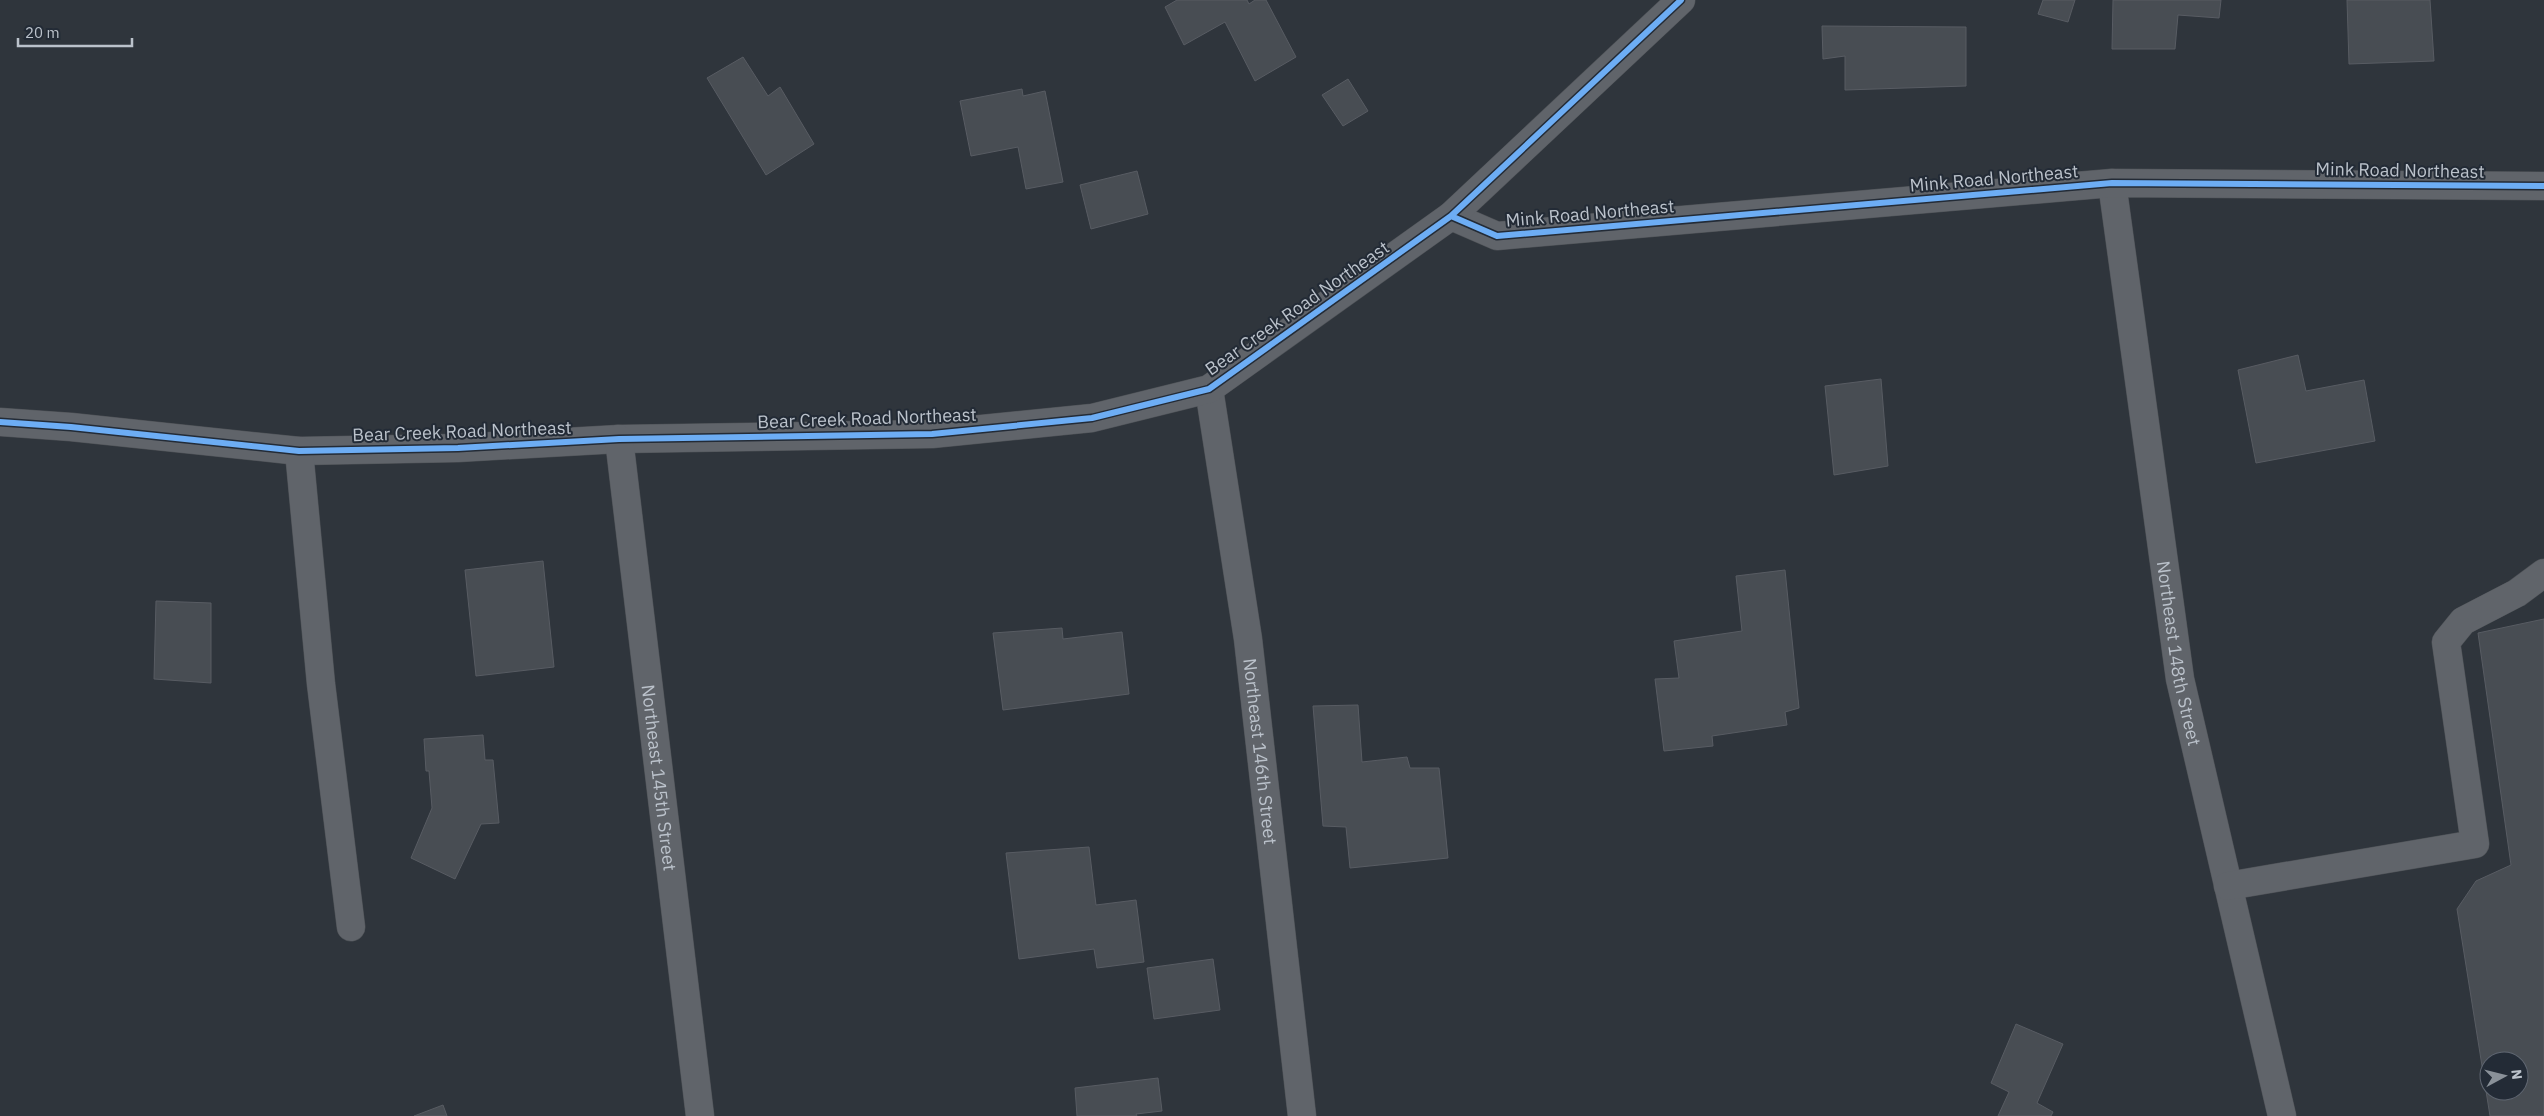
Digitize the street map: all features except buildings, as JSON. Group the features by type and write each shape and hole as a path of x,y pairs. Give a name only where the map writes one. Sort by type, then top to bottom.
{"street":[{"name":"Bear Creek Road Northeast","path":"0,422 71,427 299,451 458,448 619,439 932,434 1092,418 1209,389 1451,216 1681,0"},
{"name":"Mink Road Northeast","path":"1451,216 1497,236 2112,182 2544,186"},
{"name":"Northeast 148th Street","path":"2112,182 2180,680 2282,1116"},
{"name":"Northeast 146th Street","path":"1209,389 1248,639 1302,1116"},
{"name":"Northeast 145th Street","path":"619,439 700,1116"},
{"path":"299,451 321,684 351,927"},
{"path":"2228,886 2475,844 2446,642 2463,621 2517,592 2544,573"}],"cycle path":[{"path":"0,422 71,427 299,451 458,448 619,439 932,434 1092,418 1209,389 1451,216 1681,0"},
{"path":"1451,216 1497,236 2112,183 2544,186"}]}
